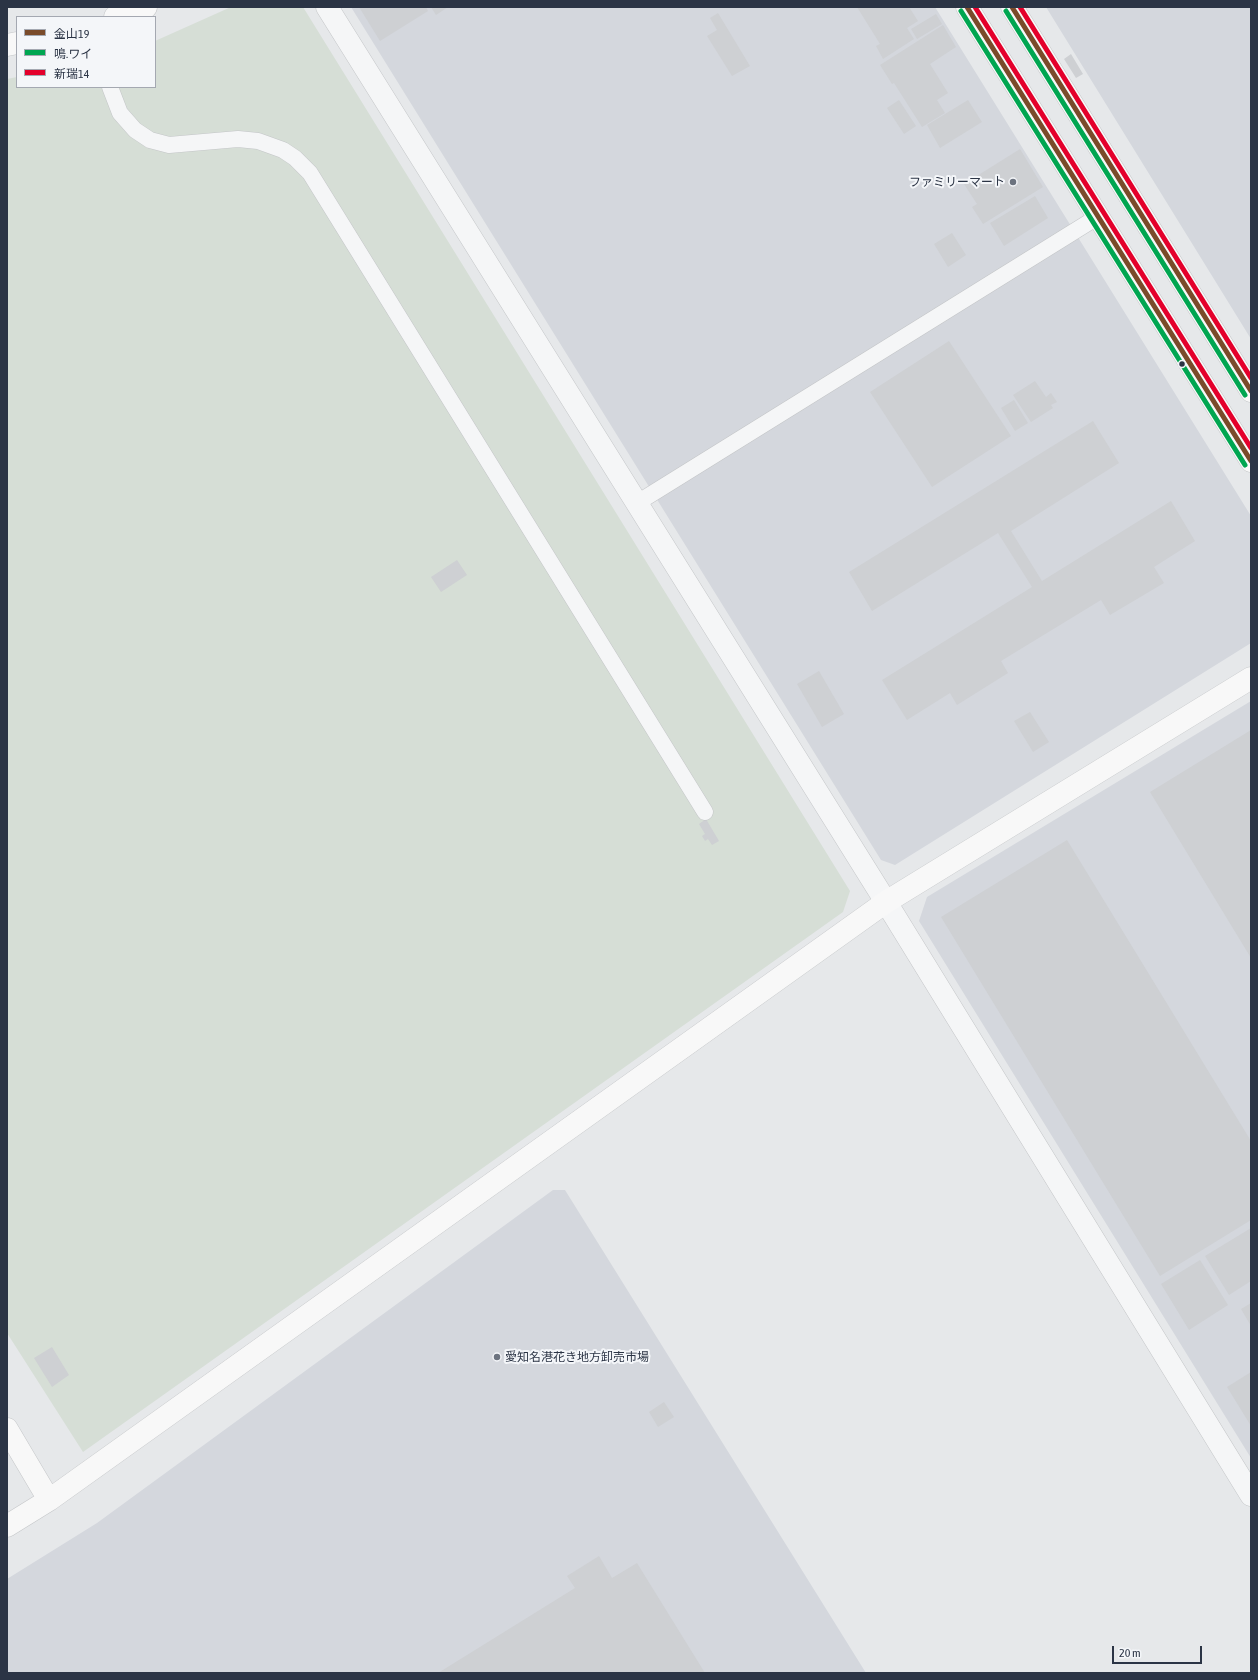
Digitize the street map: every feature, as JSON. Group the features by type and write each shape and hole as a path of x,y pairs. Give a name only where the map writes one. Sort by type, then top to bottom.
{"street":[{"path":"118,16 146,7"},
{"path":"327,7 886,902 1251,1495"},
{"path":"967,7 1251,461"},
{"path":"1012,7 1251,392"},
{"path":"7,1526 49,1500 886,902 1251,678"},
{"path":"7,1430 49,1500"}],"lane":[{"path":"110,88 120,113 135,130 150,140 169,145 238,139 258,141 283,150 295,158 310,173 705,812"},
{"path":"636,503 1099,216"}],"shaded area":[{"path":"231,7 303,7 850,891 843,912 83,1452 7,1333 7,79 16,77 16,88 156,88 156,41"},
{"path":"351,7 935,7 1251,516 1251,643 895,865 881,860"},
{"path":"1046,7 1251,7 1251,339"},
{"path":"1251,701 1251,1458 919,921 927,897"},
{"name":"愛知名港花き地方卸売市場","path":"553,1190 565,1190 866,1673 7,1673 7,1579 97,1523"}],"building":[{"path":"359,7 426,7 428,11 380,41"},
{"path":"431,7 448,7 436,15"},
{"path":"857,7 909,7 918,21 907,28 914,39 883,59 876,46 880,44"},
{"path":"718,13 750,66 732,76 707,36 717,30 710,18"},
{"path":"936,14 942,24 917,39 911,29"},
{"path":"943,25 956,47 930,64 948,93 937,100 945,113 922,127 894,83 892,84 880,65"},
{"path":"1071,54 1083,74 1076,78 1064,59"},
{"path":"899,100 916,126 904,134 887,108"},
{"path":"968,100 982,122 940,148 927,125"},
{"path":"1020,149 1043,187 983,224 972,207 977,204 964,184"},
{"path":"1035,196 1048,218 1004,246 990,223"},
{"path":"952,233 966,255 948,267 934,244"},
{"path":"949,341 1011,436 932,487 870,392"},
{"path":"1035,381 1046,397 1051,393 1057,402 1051,405 1053,408 1031,422 1013,395"},
{"path":"1014,400 1028,423 1015,431 1001,408"},
{"path":"1093,421 1119,463 1011,531 1042,581 1171,501 1195,541 1154,567 1164,583 1110,615 1101,600 1001,661 1008,673 957,705 950,693 907,720 882,680 1032,587 998,533 872,611 849,572"},
{"path":"457,560 467,575 441,592 431,577"},
{"path":"819,671 844,714 822,727 797,684"},
{"path":"1030,712 1049,742 1033,752 1014,721"},
{"path":"1251,730 1251,958 1150,792"},
{"path":"706,819 719,841 712,845 708,839 705,841 702,836 705,834 699,824"},
{"path":"1067,840 1251,1141 1251,1220 1160,1276 941,917"},
{"path":"1251,1228 1251,1281 1229,1295 1205,1256"},
{"path":"1200,1260 1228,1305 1189,1330 1161,1284"},
{"path":"1251,1303 1251,1326 1241,1309"},
{"path":"52,1347 69,1375 52,1387 34,1358"},
{"path":"1251,1372 1251,1426 1227,1387"},
{"path":"664,1402 674,1417 658,1427 649,1412"},
{"path":"599,1556 612,1578 637,1563 705,1673 438,1673 575,1588 567,1576"}],"transit line":[{"name":"金山19","path":"967,7 1251,461"},
{"name":"新瑞14","path":"975,7 1251,448"},
{"name":"金山19","path":"1012,7 1251,391"},
{"name":"新瑞14","path":"1020,7 1251,378"},
{"name":"鳴.ワイ","path":"961,11 1245,465"},
{"name":"鳴.ワイ","path":"1006,11 1245,395"}],"place":[{"name":"ファミリーマート","path":"1013,182"},
{"name":"愛知名港花き地方卸売市場","path":"497,1357"}]}
